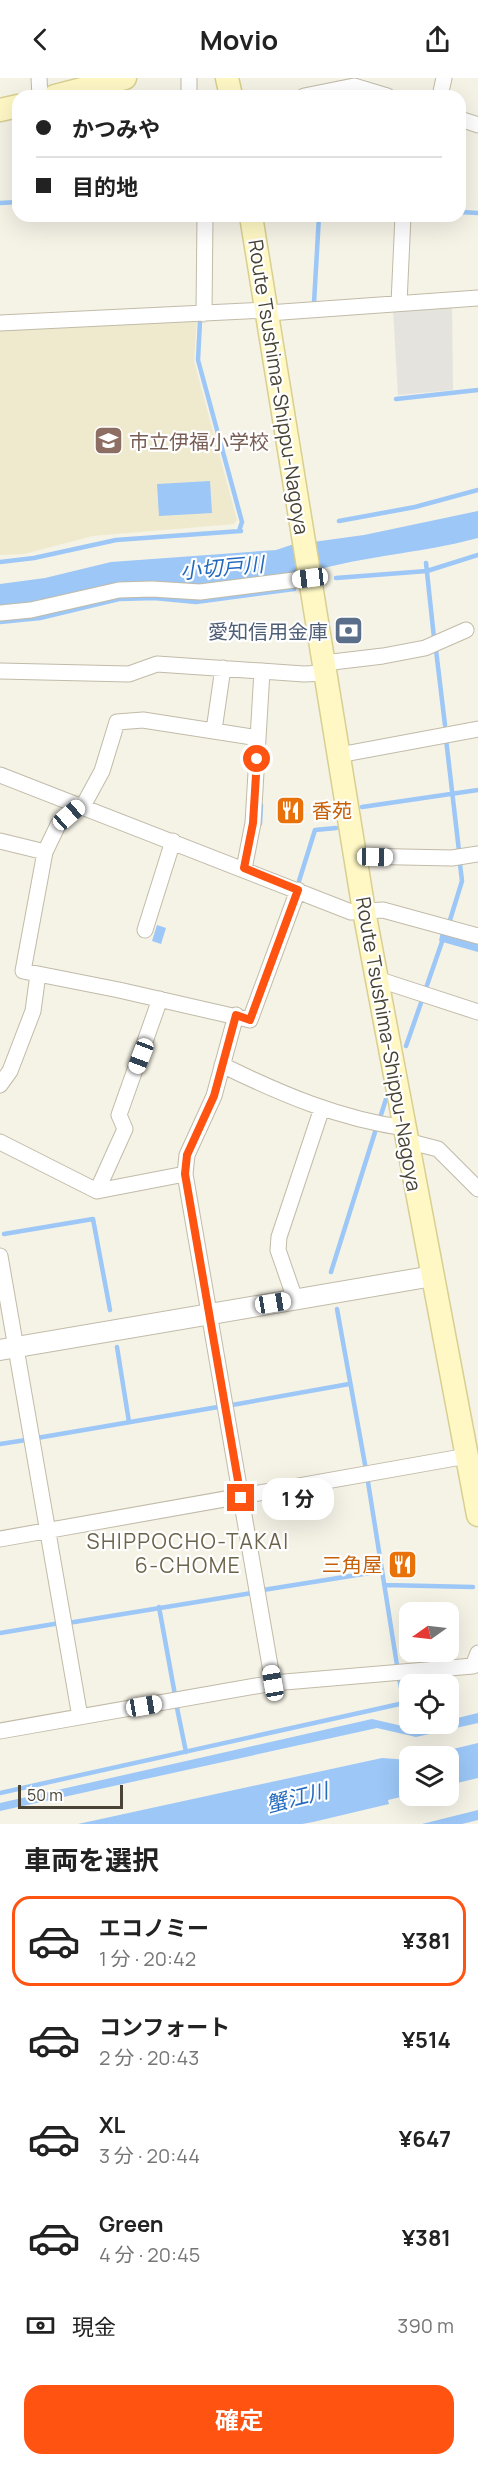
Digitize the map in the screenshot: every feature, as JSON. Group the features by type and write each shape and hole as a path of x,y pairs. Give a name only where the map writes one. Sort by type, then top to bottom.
{"main road":[{"path":"78,90 124,78"},
{"name":"Route Tsushima-Shippu-Nagoya","path":"252,222 364,911 433,1276 470,1447 478,1515"}],"street":[{"path":"334,90 354,86 367,90"},
{"path":"204,314 205,222"},
{"path":"399,303 403,222"},
{"path":"0,323 267,312 478,298"},
{"path":"0,613 31,610 119,590 153,589 200,592 310,577"},
{"path":"0,671 129,674 157,664 304,675 325,668 425,648 466,630"},
{"path":"214,730 222,668"},
{"path":"244,868 253,823 262,671"},
{"path":"258,738 143,720 117,722 102,771 82,806 58,825 45,852 23,971 236,1015 250,1020 298,890"},
{"path":"339,755 478,729"},
{"path":"0,775 244,868 351,912 382,910 478,936"},
{"path":"0,841 45,852"},
{"path":"145,930 173,841"},
{"path":"355,856 452,858 478,854"},
{"path":"0,1085 10,1071 33,1011 38,974"},
{"path":"377,979 478,1012"},
{"path":"97,1191 125,1129 119,1115 160,999"},
{"path":"236,1015 214,1096 187,1155 185,1174 273,1683"},
{"path":"222,1065 274,1091 377,1124 438,1149 478,1190"},
{"path":"295,1299 278,1250 279,1237 322,1108"},
{"path":"0,1142 97,1191 185,1174"},
{"path":"0,1256 8,1349 47,1531 80,1716"},
{"path":"8,1349 433,1276"},
{"path":"0,1539 241,1498 470,1447"},
{"path":"0,1731 273,1683 473,1666 478,1653"}],"shaded area":[{"path":"452,306 453,390 398,395 393,310"},
{"name":"市立伊福小学校","path":"197,320 194,361 237,520 234,524 93,536 24,554 0,555 0,328"}],"water":[{"path":"210,481 212,513 159,516 157,484"},
{"name":"小切戸川","path":"478,511 478,538 364,559 297,576 0,608 0,584 45,578 111,562 276,550 291,545 364,535"},
{"path":"157,925 166,928 161,944 152,941"},
{"path":"441,931 478,943 478,952 439,941"},
{"path":"478,1713 478,1723 459,1727 459,1718"},
{"path":"372,1719 399,1725 399,1733 377,1728 0,1811 0,1803"},
{"path":"403,1734 429,1734 416,1737"},
{"path":"478,1743 478,1778 459,1783 459,1748"},
{"name":"蟹江川","path":"382,1758 399,1759 399,1797 388,1800 389,1804 313,1822 302,1824 78,1824"},
{"path":"478,1810 478,1820 462,1824 422,1824"}],"waterway":[{"path":"0,203 12,202"},
{"path":"466,212 478,213"},
{"path":"314,303 319,222"},
{"path":"200,321 198,360 242,522 239,531"},
{"path":"396,399 478,390"},
{"path":"339,521 415,507 478,490"},
{"path":"0,562 34,558 116,540 241,531"},
{"path":"336,578 427,571 478,555"},
{"path":"426,563 434,638"},
{"path":"0,622 40,618 119,599 154,598 196,602 294,589"},
{"path":"436,650 445,725"},
{"path":"446,739 459,851"},
{"path":"362,807 478,790"},
{"path":"260,824 261,805"},
{"path":"299,881 315,830 336,828"},
{"path":"450,920 462,881 460,864"},
{"path":"426,988 443,939"},
{"path":"406,1046 422,1000"},
{"path":"379,1121 386,1099"},
{"path":"331,1272 376,1129"},
{"path":"4,1234 93,1219 110,1310"},
{"path":"337,1309 366,1470"},
{"path":"117,1347 129,1422"},
{"path":"232,1405 349,1384"},
{"path":"37,1438 218,1407"},
{"path":"0,1444 26,1440"},
{"path":"368,1482 397,1665"},
{"path":"263,1590 382,1571"},
{"path":"384,1585 473,1587"},
{"path":"68,1623 252,1593"},
{"path":"159,1607 175,1695"},
{"path":"0,1633 60,1623"},
{"path":"176,1703 186,1752"},
{"path":"0,1793 399,1704"}],"place":[{"name":"市立伊福小学校","path":"108,441"},
{"name":"愛知信用金庫","path":"349,631"},
{"name":"香苑","path":"291,810"},
{"name":"三角屋","path":"403,1564"}],"district":[{"name":"SHIPPOCHO-TAKAI 6-CHOME","path":"188,1553"}],"route":[{"path":"241,1498 185,1174 187,1155 214,1096 236,1015 250,1020 298,890 244,868 253,823 257,759"}]}
